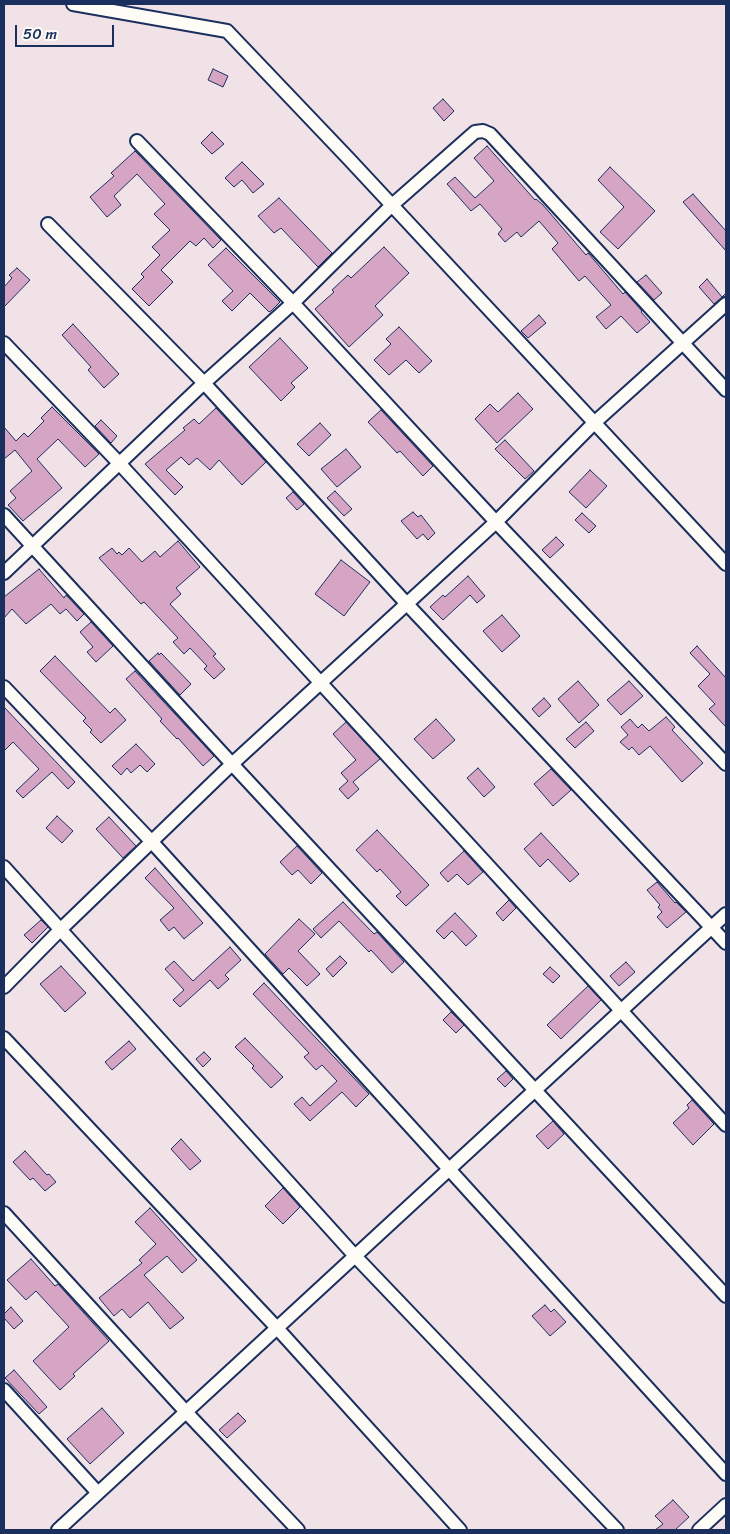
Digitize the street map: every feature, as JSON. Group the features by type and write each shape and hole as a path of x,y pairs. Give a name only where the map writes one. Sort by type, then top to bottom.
{"street":[{"path":"73,4 226,31 726,564"},
{"path":"4,573 204,383 293,303 391,206 475,132 483,131 490,134 726,390"},
{"path":"137,141 293,303 496,522 726,764"},
{"path":"48,224 204,383 406,602 726,943"},
{"path":"4,986 232,764 406,602 496,522 594,423 726,304"},
{"path":"4,343 119,464 726,1125"},
{"path":"4,515 232,764 726,1296"},
{"path":"4,687 151,841 726,1474"},
{"path":"4,867 355,1256 617,1530"},
{"path":"58,1530 726,914"},
{"path":"4,1038 277,1328 460,1530"},
{"path":"4,1213 186,1412 298,1530"},
{"path":"4,1390 98,1493"},
{"path":"699,1530 726,1505"}],"building":[{"path":"213,69 228,76 223,87 208,80"},
{"path":"443,99 454,111 444,121 433,108"},
{"path":"212,132 224,144 212,154 201,143"},
{"path":"487,146 535,200 543,205 586,255 588,253 623,294 625,292 650,322 637,333 621,316 606,329 596,317 611,305 585,276 579,281 552,249 558,243 539,221 521,237 517,232 505,242 498,234 502,229 480,204 471,211 447,184 455,177 475,198 494,181 474,158"},
{"path":"135,151 221,240 213,248 204,238 196,246 190,241 161,270 173,282 149,306 132,289 144,277 141,274 160,255 152,247 170,230 154,214 165,204 137,174 114,196 121,205 107,217 90,197 114,176 111,173"},
{"path":"242,162 264,184 253,193 242,180 234,187 225,178"},
{"path":"610,167 655,211 618,249 600,232 624,207 598,180"},
{"path":"693,194 726,231 726,251 683,202"},
{"path":"279,198 332,253 318,267 281,228 274,233 258,216"},
{"path":"384,247 409,273 375,306 383,315 349,347 315,309 334,292 332,290 348,275 351,278"},
{"path":"226,248 280,302 271,311 269,312 250,293 232,311 222,301 233,291 208,265"},
{"path":"17,268 30,280 4,307 4,287 12,278 9,275"},
{"path":"646,275 662,293 654,300 637,282"},
{"path":"707,279 722,297 726,293 726,296 714,304 699,287"},
{"path":"539,315 546,323 528,338 521,331"},
{"path":"73,324 119,374 104,388 88,370 91,367 62,335"},
{"path":"399,327 432,361 419,373 406,360 389,375 374,360 391,344 386,339"},
{"path":"280,338 308,368 291,383 295,387 281,401 249,367"},
{"path":"518,393 533,409 497,443 475,419 490,404 498,412"},
{"path":"52,407 99,454 85,467 58,439 37,459 62,488 23,521 8,505 16,498 10,491 32,471 15,450 4,459 4,427 16,441 24,433 28,437 44,421 41,418"},
{"path":"216,408 266,462 242,485 219,460 210,470 197,458 189,465 181,457 166,470 183,487 175,495 145,464 185,430 183,428 194,419 199,424"},
{"path":"381,410 433,466 423,476 400,451 397,453 368,422"},
{"path":"101,420 117,436 111,443 95,426"},
{"path":"320,423 331,435 309,456 297,444"},
{"path":"505,440 534,471 525,479 495,449"},
{"path":"346,449 361,467 337,487 321,469"},
{"path":"590,470 607,486 586,508 569,492"},
{"path":"335,491 352,509 344,516 327,498"},
{"path":"293,492 304,504 297,510 286,498"},
{"path":"413,512 418,517 421,515 435,533 428,540 423,534 417,539 401,521"},
{"path":"582,513 596,526 589,533 575,520"},
{"path":"556,537 564,545 550,558 542,550"},
{"path":"178,541 200,567 176,588 181,594 170,604 216,654 213,656 225,669 214,679 204,669 207,666 190,648 184,654 173,642 178,638 144,602 141,604 99,558 112,548 117,554 119,552 122,555 129,548 142,562 155,551 160,557"},
{"path":"341,560 370,582 344,616 315,594"},
{"path":"39,569 64,598 66,595 84,614 77,621 66,609 60,614 51,604 26,624 12,609 4,618 4,597"},
{"path":"468,576 485,596 477,603 470,595 443,620 430,607 443,595 445,597"},
{"path":"502,615 520,636 502,652 483,631"},
{"path":"91,622 113,646 96,662 87,652 93,647 80,632"},
{"path":"697,646 726,678 726,727 709,709 715,704 698,686 710,674 690,653"},
{"path":"158,653 159,655 161,653 191,684 180,695 149,661"},
{"path":"55,656 110,713 115,708 126,720 101,743 90,732 92,730 83,721 86,718 40,671"},
{"path":"135,671 214,756 203,766 160,721 162,719 126,679"},
{"path":"578,681 599,705 579,723 558,699"},
{"path":"629,681 643,696 621,715 607,700"},
{"path":"544,698 551,706 539,717 532,709"},
{"path":"4,707 75,782 68,789 52,772 23,798 16,791 39,769 13,742 4,751"},
{"path":"666,717 675,727 672,730 703,763 682,782 650,746 639,755 632,747 629,750 620,742 628,735 621,727 630,719 638,728 642,724 649,731"},
{"path":"436,719 455,740 433,759 414,739"},
{"path":"346,722 380,759 353,782 359,789 348,799 339,789 348,781 341,773 356,760 333,734"},
{"path":"586,722 594,731 575,748 566,739"},
{"path":"136,744 155,764 147,772 140,765 131,773 127,768 121,775 112,766"},
{"path":"478,768 495,787 484,797 467,778"},
{"path":"551,769 571,790 553,806 534,784"},
{"path":"57,816 73,831 62,843 46,828"},
{"path":"109,817 136,846 123,858 96,829"},
{"path":"377,830 429,885 406,906 396,896 401,892 380,869 377,872 356,850"},
{"path":"541,833 579,874 570,882 548,859 540,867 524,849"},
{"path":"297,846 322,873 311,884 298,870 292,875 280,862"},
{"path":"464,851 483,872 468,885 457,874 448,882 440,873"},
{"path":"155,868 203,923 184,939 174,927 169,931 160,920 174,908 145,878"},
{"path":"657,882 675,903 686,912 667,928 657,917 662,912 658,907 660,905 647,890"},
{"path":"509,900 516,908 503,921 496,913"},
{"path":"343,902 374,934 377,932 404,962 392,973 371,950 369,952 339,921 321,938 313,929"},
{"path":"455,913 477,936 466,946 452,931 444,939 436,931"},
{"path":"299,919 315,934 298,951 320,974 307,986 289,968 283,974 265,954"},
{"path":"41,920 48,927 32,943 24,935"},
{"path":"230,947 241,960 225,975 229,979 218,989 210,980 180,1007 173,1000 184,990 165,969 174,961 193,981"},
{"path":"340,956 347,963 333,977 326,969"},
{"path":"626,962 635,972 619,986 610,976"},
{"path":"61,966 86,993 65,1012 40,984"},
{"path":"550,967 560,976 553,983 543,974"},
{"path":"264,983 369,1094 356,1107 342,1092 310,1121 294,1104 302,1097 310,1106 337,1081 322,1065 316,1070 304,1057 309,1053 253,994"},
{"path":"588,986 601,1000 561,1039 547,1025"},
{"path":"451,1012 464,1025 456,1033 443,1020"},
{"path":"245,1038 283,1077 271,1088 252,1068 254,1066 235,1047"},
{"path":"129,1041 136,1049 112,1070 105,1062"},
{"path":"204,1052 211,1059 203,1067 196,1059"},
{"path":"506,1071 513,1079 505,1087 497,1079"},
{"path":"692,1100 714,1124 693,1145 673,1123 689,1108 687,1105"},
{"path":"553,1121 564,1134 548,1149 536,1136"},
{"path":"181,1139 201,1161 190,1170 171,1149"},
{"path":"25,1151 56,1182 45,1191 33,1178 30,1180 13,1162"},
{"path":"283,1188 300,1207 283,1224 265,1206"},
{"path":"150,1208 197,1260 182,1273 167,1256 144,1275 184,1318 170,1329 148,1302 130,1318 122,1309 114,1316 99,1298 142,1263 139,1260 156,1244 135,1222"},
{"path":"31,1259 55,1286 58,1284 109,1341 73,1374 75,1376 60,1390 33,1361 69,1327 36,1291 26,1300 7,1280"},
{"path":"545,1305 551,1312 554,1309 566,1322 550,1336 532,1316"},
{"path":"11,1307 23,1321 14,1329 4,1318 4,1314"},
{"path":"14,1370 47,1407 39,1414 5,1378"},
{"path":"102,1408 124,1433 90,1464 67,1439"},
{"path":"238,1413 246,1421 227,1438 219,1430"},
{"path":"673,1500 689,1517 675,1530 655,1530 663,1524 655,1516"}]}
